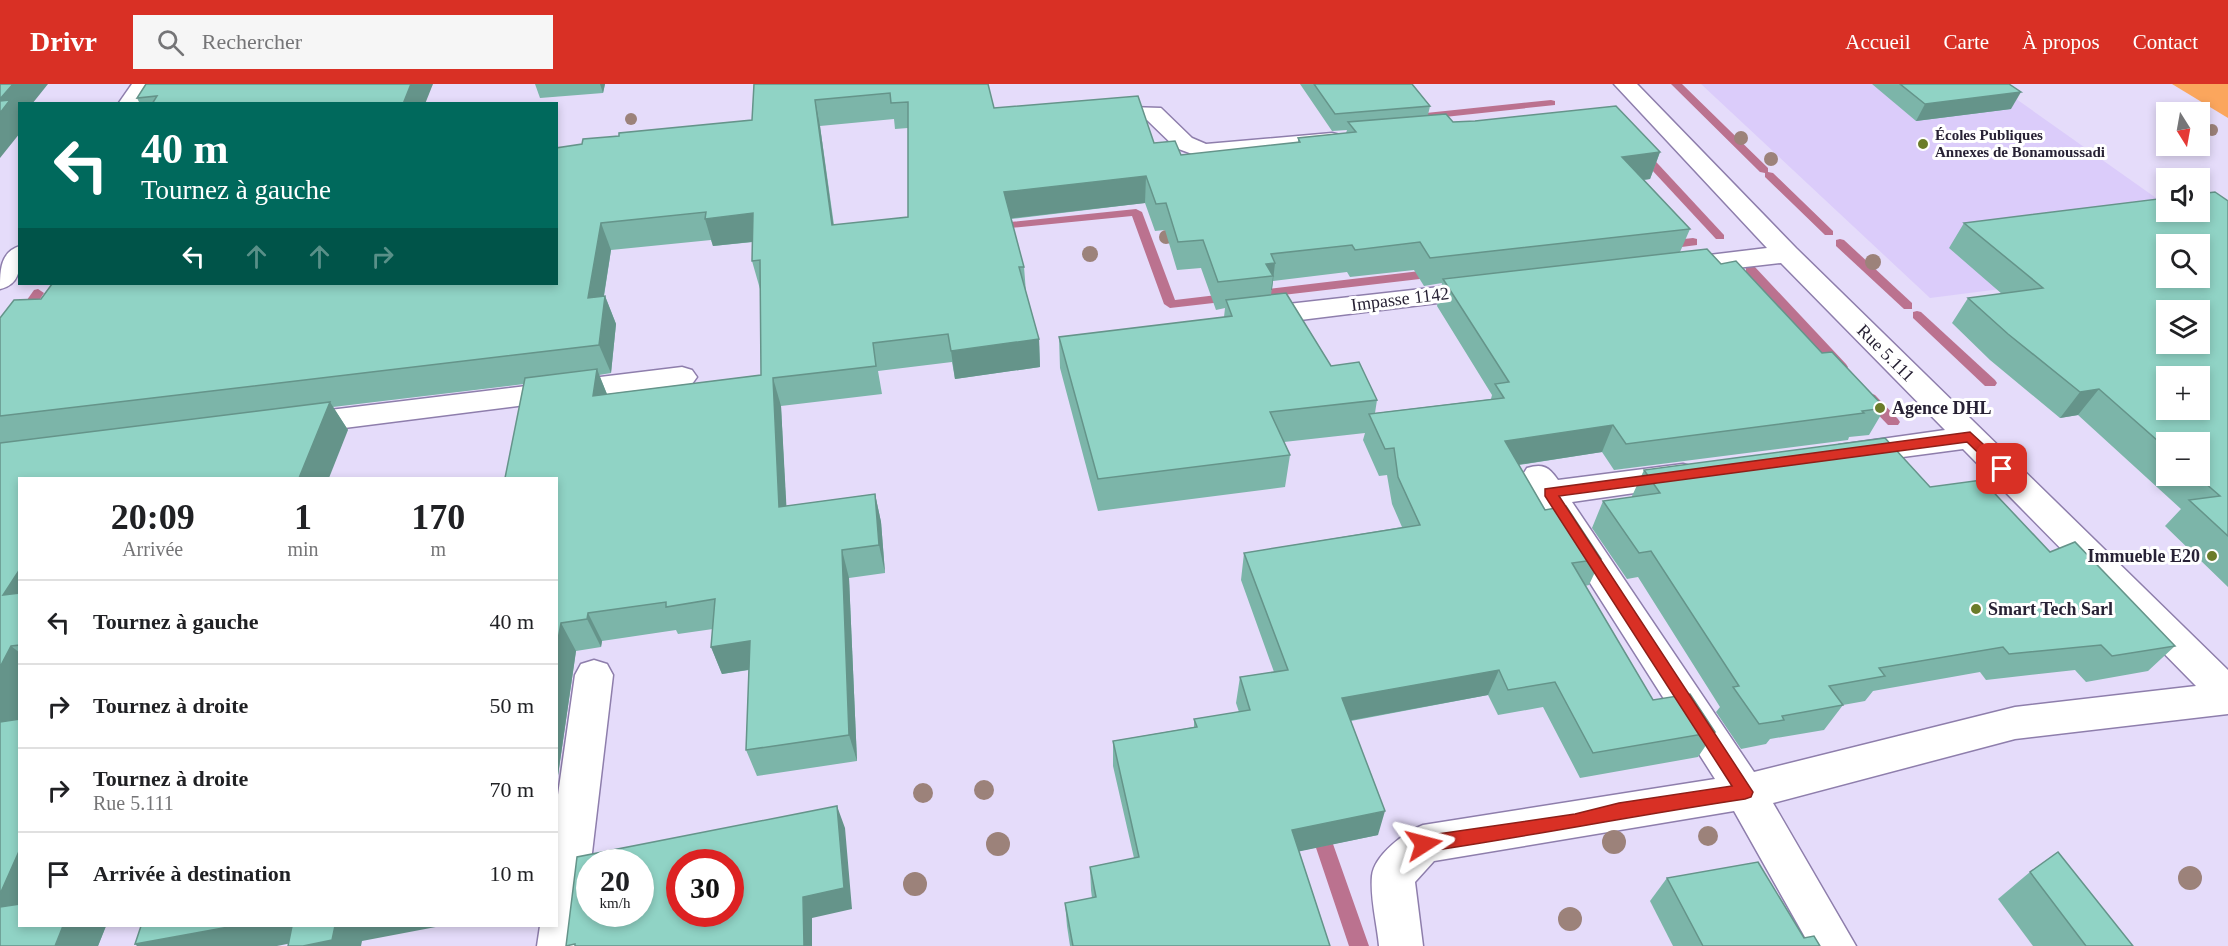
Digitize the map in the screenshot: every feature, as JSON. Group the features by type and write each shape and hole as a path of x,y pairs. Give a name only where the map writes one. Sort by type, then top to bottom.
{"street":[{"path":"130,102 143,84"},
{"name":"Rue 5.111","path":"1625,84 1642,114 1787,254 2228,696"},
{"path":"1072,114 1153,113 1184,143 1203,151 1357,138"},
{"path":"0,240 18,238"},
{"path":"1656,270 1787,254"},
{"path":"0,281 18,257"},
{"name":"Impasse 1142","path":"1228,320 1514,286"},
{"path":"270,427 682,377"},
{"path":"1818,457 1970,437"},
{"path":"1713,471 1544,484 1745,792 1834,946"},
{"path":"558,946 594,675"},
{"path":"1401,946 1393,875 1424,844 1575,821 1619,810 1745,792 2015,723 2228,696"}],"shaded area":[{"name":"Écoles Publiques Annexes de Bonamoussadi","path":"1701,84 1995,84 2156,198 2156,222 2176,222 2189,234 2156,234 2156,269 1930,298"},
{"path":"2172,84 2228,84 2228,118 2210,107 2210,102 2202,102"}],"building":[{"path":"0,84 13,84 0,99"},
{"path":"146,84 411,84 404,102 153,102 157,96 137,98"},
{"path":"754,84 988,84 994,108 1138,96 1154,143 1175,141 1181,155 1300,142 1298,138 1356,132 1348,122 1446,114 1453,122 1475,121 1616,106 1660,152 1622,157 1690,229 1430,258 1420,242 1355,250 1352,245 1271,254 1275,263 1266,264 1273,276 1218,282 1203,240 1178,242 1166,203 1156,204 1146,176 1004,192 1024,267 1019,267 1039,339 951,351 948,334 873,343 876,366 773,378 779,507 875,494 879,545 842,550 849,735 746,750 750,641 711,647 715,599 666,607 666,602 588,613 587,619 561,623 558,640 558,477 505,477 525,378 597,369 593,396 761,375 760,260 752,261 753,213 705,219 706,212 601,223 588,298 605,296 599,345 0,416 0,318 14,300 41,299 51,285 558,285 558,148 582,144 583,139 619,136 619,133 752,120","holes":["890,93 891,103 908,102 908,217 832,225 815,100"]},
{"path":"1314,84 1412,84 1430,106 1335,114"},
{"path":"1900,84 2009,84 2021,92 1925,104"},
{"path":"10,100 0,113 0,101"},
{"path":"2215,192 2228,201 2228,536 2189,500 2220,496 2208,486 2210,432 2156,432 2156,439 2099,389 2080,392 2008,334 1968,298 2043,288 1964,223 2156,199 2156,222 2210,222 2210,193"},
{"path":"1707,249 1721,264 1736,261 1822,353 1832,352 1885,408 1862,411 1864,413 1626,444 1613,425 1505,441 1545,510 1566,506 1601,559 1572,563 1653,700 1690,694 1715,732 1593,753 1555,682 1508,690 1499,670 1342,698 1385,811 1292,830 1330,946 1073,946 1065,903 1096,897 1090,867 1139,857 1113,741 1197,727 1194,719 1250,710 1240,677 1288,670 1244,553 1420,525 1398,477 1394,448 1385,449 1369,414 1504,398 1495,384 1509,382 1443,279"},
{"path":"1286,293 1331,366 1359,362 1377,400 1270,412 1290,455 1098,479 1059,337 1232,316 1226,300"},
{"path":"330,402 299,477 18,477 18,572 3,595 18,593 18,645 11,646 0,667 0,443"},
{"name":"Smart Tech Sarl","path":"1885,438 1930,487 1982,480 2050,552 2075,542 2175,646 2112,656 2101,645 2009,654 2003,647 1879,668 1885,676 1829,686 1843,705 1782,716 1784,720 1759,724 1733,687 1739,686 1651,551 1639,553 1603,501 1660,493 1644,470"},
{"path":"18,719 18,854 0,894 0,722"},
{"path":"837,806 844,888 803,897 804,946 575,946 575,944 566,946 576,865 576,927 654,927 654,849 618,849"},
{"path":"2058,852 2133,946 2086,946 2030,872"},
{"path":"1758,862 1804,938 1814,936 1820,946 1703,946 1667,878"},
{"path":"18,904 18,927 63,927 55,946 0,946 0,907"},
{"path":"141,927 228,927 135,944"},
{"path":"292,927 335,927 332,940 303,946 288,946"}],"waterway":[{"path":"1676,84 1764,170"},
{"path":"1426,116 1551,103"},
{"path":"1642,153 1720,237"},
{"path":"1769,175 1829,233"},
{"path":"1010,225 1136,212 1170,304 1437,273"},
{"path":"1666,245 1693,242"},
{"path":"1840,243 1908,306"},
{"path":"1750,269 1841,367"},
{"path":"0,348 38,293"},
{"path":"1917,315 1990,383"},
{"path":"1870,398 1893,422"},
{"path":"1318,827 1359,946"}],"place":[{"name":"Écoles Publiques Annexes de Bonamoussadi","path":"1923,144"},
{"name":"Agence DHL","path":"1880,408"},
{"name":"Immueble E20","path":"2212,556"},
{"name":"Smart Tech Sarl","path":"1976,609"}],"route":[{"path":"1424,844 1575,821 1619,810 1745,792 1549,493 1970,437 2002,469"}]}
